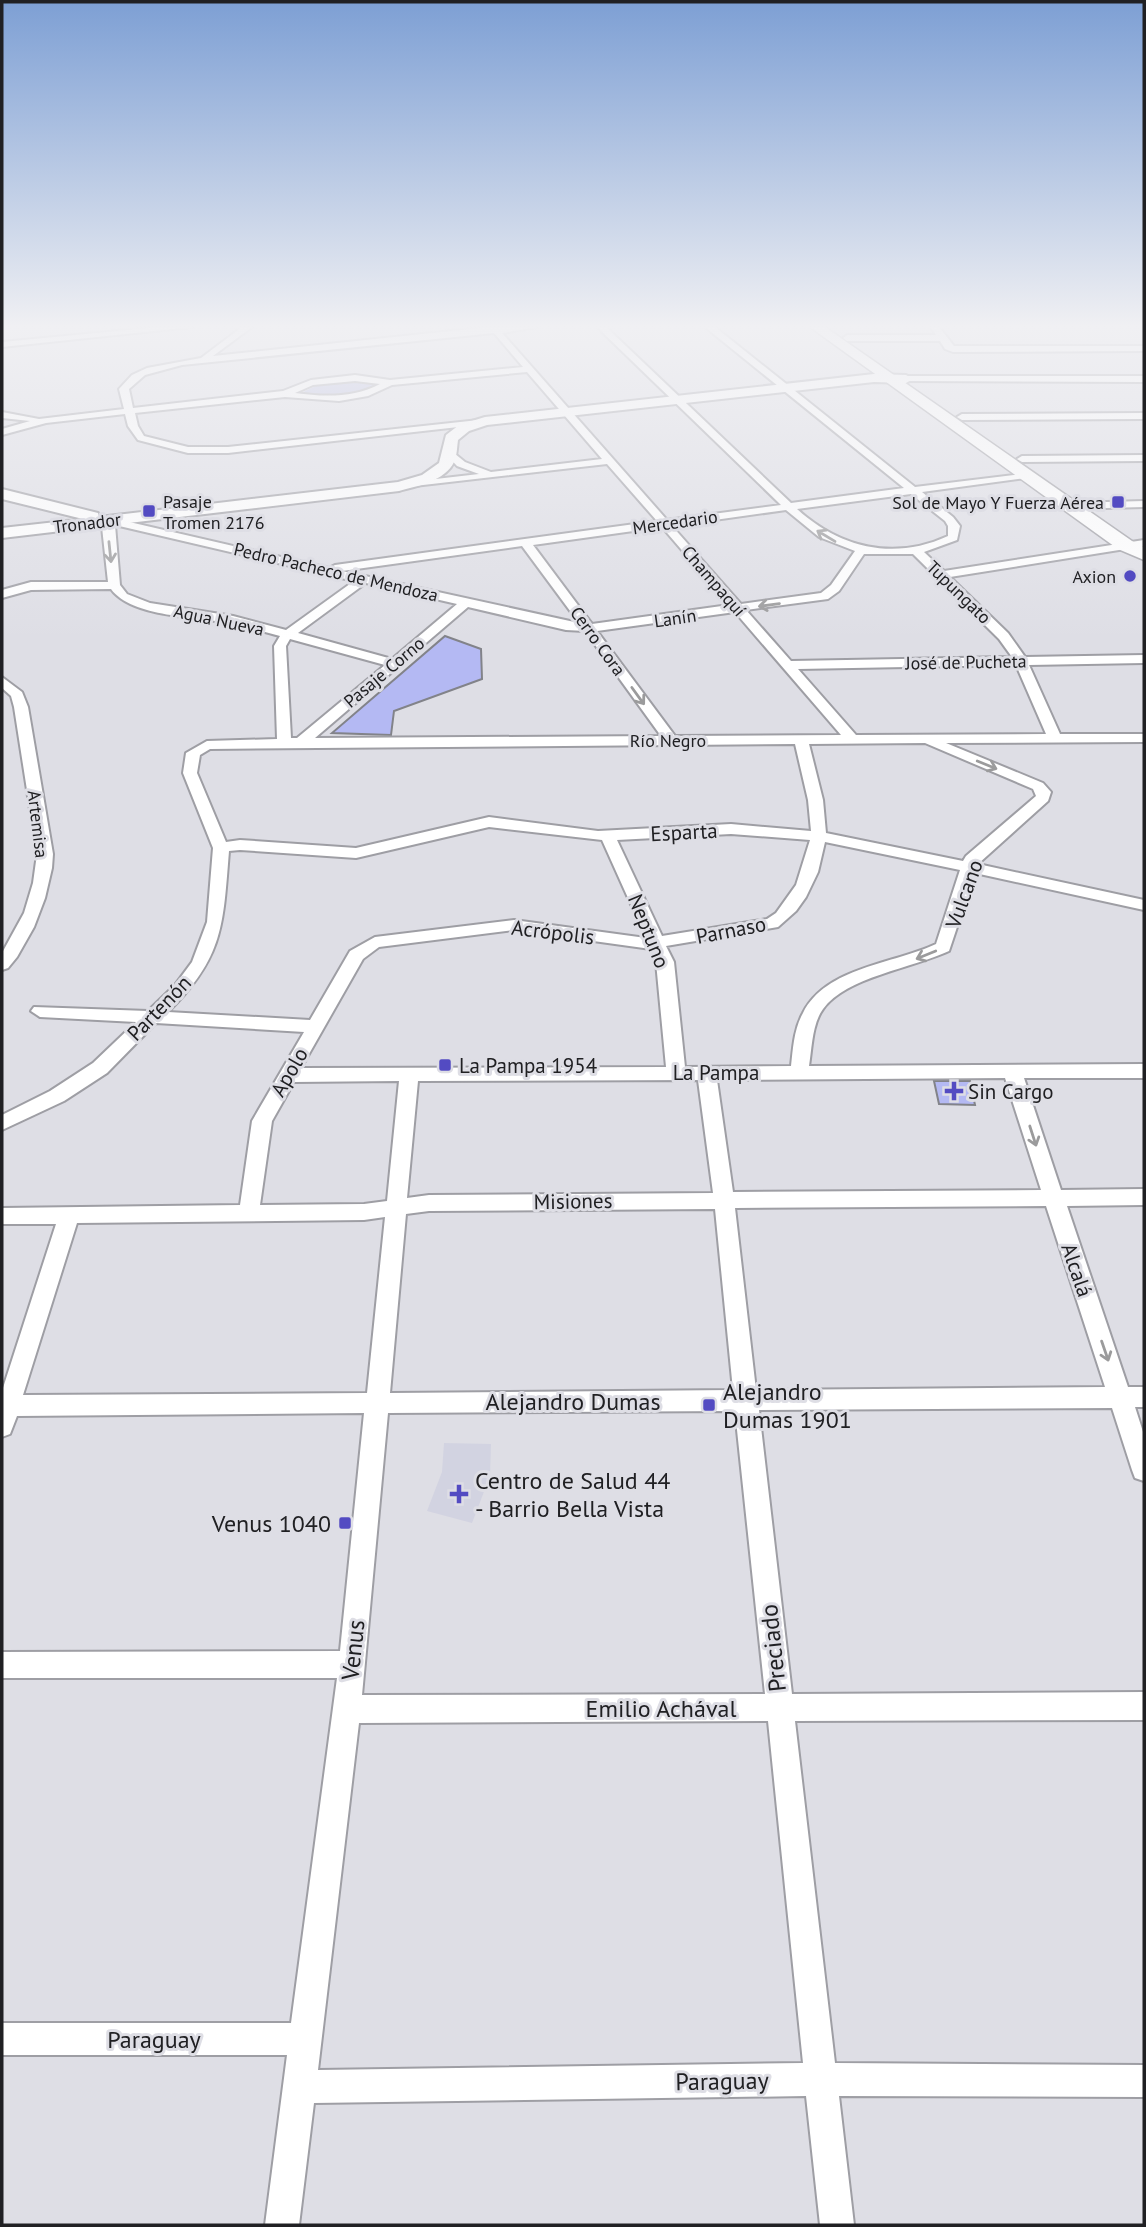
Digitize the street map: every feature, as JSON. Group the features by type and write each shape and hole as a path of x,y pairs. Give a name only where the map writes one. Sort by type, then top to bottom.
{"main road":[{"name":"Tronador","path":"2,533 399,486 437,472 447,461 455,433 460,431"},
{"path":"969,431 1135,544 1144,554"},
{"path":"979,431 1024,467"},
{"name":"Pedro Pacheco de Mendoza","path":"2,494 111,521"}],"street":[{"name":"Tronador","path":"138,431 141,438 188,450 228,450 401,431"},
{"path":"422,431 449,449 469,469 495,475"},
{"name":"Champaquí","path":"582,431 852,739"},
{"path":"712,431 790,506 831,540 862,549 915,550"},
{"name":"Tupungato","path":"840,431 954,526 953,538 915,550"},
{"name":"Mercedario","path":"324,569 914,490 1024,467 1144,458"},
{"path":"399,486 608,461"},
{"path":"1078,505 1144,504"},
{"path":"2,594 31,586 114,585 108,532 111,521"},
{"name":"Pedro Pacheco de Mendoza","path":"111,521 566,626 589,628"},
{"name":"Cerro Cora","path":"525,542 670,740"},
{"path":"942,575 1135,544"},
{"name":"Lanín","path":"589,628 824,596 835,587 862,549"},
{"name":"Tupungato","path":"915,550 1004,636 1021,661 1055,738"},
{"path":"284,742 280,646 286,636 364,579"},
{"name":"Agua Nueva","path":"114,585 118,594 138,603 233,620 394,663"},
{"name":"Pasaje Corno","path":"301,742 467,602"},
{"name":"José de Pucheta","path":"787,665 1144,659"},
{"name":"Artemisa","path":"2,681 17,695 21,707 45,854 37,898 18,941 2,964"},
{"name":"Río Negro","path":"193,753 207,745 220,743 1144,738"},
{"name":"Parnaso","path":"658,944 758,927 785,916 803,888 818,836 801,739"},
{"name":"Vulcano","path":"799,1071 807,1024 816,1005 826,994 842,985 943,947 976,853 1043,798 1044,792 1038,786 923,739"},
{"name":"Partenón","path":"2,1123 80,1083 100,1068 181,989 200,963 215,922 221,848 190,773 193,753"},
{"name":"Esparta","path":"221,848 240,845 356,853 489,822 608,837 707,829 818,836 1144,905"},
{"name":"Neptuno","path":"608,837 658,944 667,974 676,1072"},
{"name":"Acrópolis","path":"366,945 514,925 625,942 658,944"},
{"name":"Apolo","path":"249,1213 262,1121 314,1026 356,955 366,945"},
{"path":"40,1011 314,1026"},
{"name":"Preciado","path":"706,1071 724,1200 837,2225"},
{"name":"Alcalá","path":"1012,1071 1052,1197 1132,1397 1144,1470"},
{"name":"La Pampa","path":"288,1075 1144,1071"},
{"name":"Venus","path":"282,2225 352,1664 379,1403 394,1207 409,1074"},
{"name":"Misiones","path":"2,1216 364,1212 429,1202 1144,1197"},
{"path":"4,1413 69,1216"},
{"name":"Alejandro Dumas","path":"4,1413 379,1403 1132,1397"},
{"path":"2,1665 352,1664"},
{"name":"Emilio Achával","path":"346,1709 1144,1706"},
{"name":"Paraguay","path":"2,2039 306,2039"},
{"name":"Paraguay","path":"299,2087 820,2079 1144,2081"}],"shaded area":[{"name":"Centro de Salud 44 - Barrio Bella Vista","path":"444,1443 491,1444 490,1476 472,1523 427,1511 442,1472"}],"building":[{"path":"445,636 481,649 482,679 394,711 391,735 332,733"},
{"name":"Sin Cargo","path":"934,1081 970,1081 975,1105 939,1104"}],"place":[{"name":"Sol de Mayo Y Fuerza Aérea","path":"1118,502"},
{"name":"Pasaje Tromen 2176","path":"149,511"},
{"name":"Axion","path":"1130,576"},
{"name":"La Pampa 1954","path":"445,1065"},
{"name":"Sin Cargo","path":"954,1091"},
{"name":"Alejandro Dumas 1901","path":"709,1405"},
{"name":"Centro de Salud 44 - Barrio Bella Vista","path":"459,1494"},
{"name":"Venus 1040","path":"345,1523"}]}
